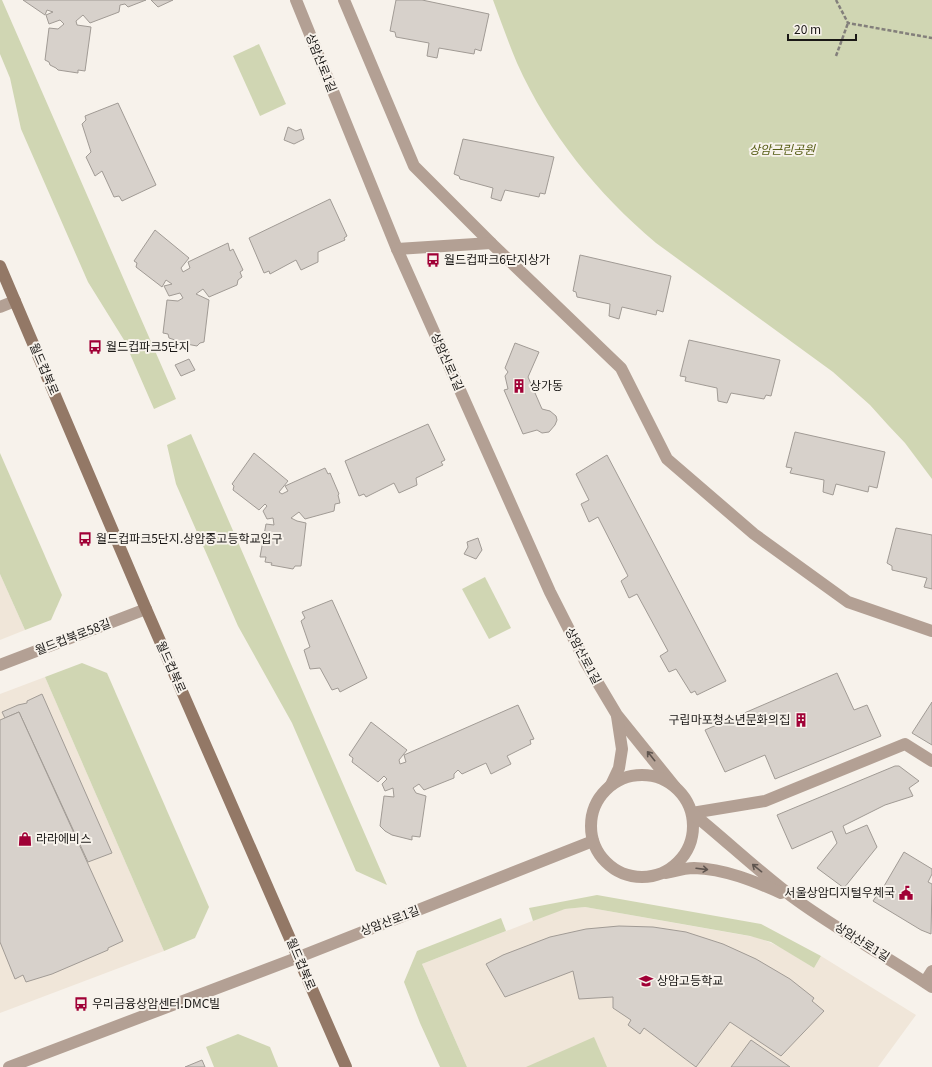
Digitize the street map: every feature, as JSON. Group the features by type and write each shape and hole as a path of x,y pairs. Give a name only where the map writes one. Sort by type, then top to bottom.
{"main road":[{"name":"월드컵북로","path":"0,266 146,609 346,1067"}],"street":[{"name":"상암산로1길","path":"296,0 397,249 550,592 586,663 617,715"},
{"path":"344,0 414,166 620,368 667,459 754,534 848,602 932,631"},
{"path":"397,249 491,243"},
{"path":"0,307 15,301"},
{"name":"월드컵북로58길","path":"0,665 146,609"},
{"path":"610,786 619,768 622,749 617,715"},
{"path":"617,715 675,787 685,797 692,813 694,828 690,846 681,860 663,873"},
{"path":"692,813 765,801 904,744 932,761"},
{"path":"675,787 656,777 638,775 621,779 610,786 598,799 591,822 593,841 602,857 610,866 626,875 644,877 693,868 717,871 748,879 799,901"},
{"path":"692,813 723,838 754,867 799,901"},
{"name":"상암산로1길","path":"9,1067 299,957 593,841"},
{"name":"상암산로1길","path":"799,901 846,933 929,984 932,971"}],"path":[{"path":"836,0 848,23 836,56"},
{"path":"848,23 932,38"}],"shaded area":[{"path":"0,574 25,630 0,640"},
{"path":"45,677 164,951 0,1013 0,694"},
{"name":"상암고등학교","path":"585,907 760,938 780,947 814,968 821,956 916,1015 878,1067 467,1067 422,964 555,912 565,909"}],"green space":[{"path":"0,0 2,0 176,399 154,409 124,340 88,282 21,129 10,78 0,54"},
{"name":"상암근린공원","path":"493,0 932,0 932,479 905,443 870,405 833,372 656,243 614,204 576,161 544,114 517,63"},
{"path":"259,44 286,104 260,116 233,56"},
{"path":"191,434 387,885 356,871 292,723 238,626 176,484 167,445"},
{"path":"0,453 62,595 51,620 25,630 0,574"},
{"path":"485,577 511,628 489,639 462,589"},
{"path":"82,663 107,673 209,907 195,938 164,951 45,677"},
{"path":"597,895 761,924 821,956 814,968 771,942 750,936 585,907 565,909 533,921 529,908"},
{"path":"501,918 506,931 422,964 467,1067 440,1067 420,1023 404,982 417,951"},
{"path":"238,1034 270,1047 278,1067 214,1067 206,1047"},
{"path":"594,1037 607,1067 526,1067"}],"building":[{"path":"23,0 146,0 128,7 125,4 120,5 119,12 90,23 83,15 76,21 77,25 91,27 85,71 78,70 78,73 58,70 45,60 49,28 58,29 64,24 60,20 49,24 46,15 53,12 47,10 45,15"},
{"path":"151,0 173,0 158,7"},
{"path":"396,0 422,0 489,14 481,51 475,49 474,54 439,48 437,58 427,56 429,43 396,37 395,32 390,31"},
{"path":"118,103 156,185 122,201 119,196 114,197 102,171 95,176 86,157 91,152 82,124 86,120 85,116"},
{"path":"288,127 296,131 301,129 304,139 294,144 284,140"},
{"path":"463,139 554,157 545,194 540,193 539,197 505,190 501,201 491,198 493,188 460,179 459,176 454,174"},
{"path":"330,199 347,236 344,238 345,240 318,252 318,262 301,270 296,260 270,274 269,271 264,273 249,238"},
{"path":"155,230 189,258 181,268 183,272 190,268 188,262 228,243 230,251 233,249 243,270 240,272 242,277 238,280 237,285 209,297 203,289 196,294 209,300 204,342 197,346 176,342 175,340 169,338 168,334 163,333 167,300 178,301 183,298 180,293 169,296 164,286 172,284 166,280 162,287 136,267 137,263 134,261"},
{"path":"580,255 671,276 663,312 657,310 656,315 622,307 619,319 609,316 610,304 577,297 576,292 573,291"},
{"path":"689,340 780,360 771,396 766,395 764,399 731,393 727,403 718,401 717,388 685,381 686,377 680,376"},
{"name":"상가동","path":"515,343 539,352 528,377 542,409 550,411 556,416 557,420 555,425 549,432 542,433 537,430 523,434 504,390 508,389 505,376 508,372 505,368"},
{"path":"189,359 195,370 181,376 175,365"},
{"path":"428,424 445,460 441,462 443,465 416,478 417,485 399,493 394,483 366,497 364,494 359,496 345,461"},
{"path":"795,432 885,452 877,488 869,486 868,492 836,484 833,495 823,492 824,480 790,473 792,468 786,467"},
{"path":"254,453 288,481 279,492 282,494 288,491 285,486 325,468 328,474 330,473 339,494 340,503 335,504 334,511 305,519 299,512 291,518 306,523 301,566 295,566 293,569 271,565 272,563 265,562 266,557 260,557 266,524 274,525 273,518 267,519 263,511 267,506 265,504 259,510 233,490 234,486 232,484"},
{"path":"607,455 726,681 697,695 695,691 691,693 676,669 669,672 660,656 668,651 637,594 629,598 621,581 628,576 598,517 589,522 581,504 589,500 576,474"},
{"path":"896,528 932,535 932,589 924,587 927,578 892,570 892,566 887,563"},
{"path":"478,538 482,550 476,559 464,554 468,547 467,542"},
{"path":"332,600 367,678 340,692 338,688 332,690 320,668 310,669 304,650 310,647 301,621 305,618 302,612"},
{"name":"구립마포청소년문화의집","path":"837,673 854,710 867,705 881,736 775,779 765,755 725,772 705,730"},
{"path":"42,694 112,853 88,862 19,712 5,718 2,712 27,703 27,701"},
{"path":"932,702 932,745 912,733"},
{"path":"518,705 534,739 530,740 531,744 507,756 511,764 491,774 486,763 462,774 458,770 454,774 454,778 424,790 419,784 413,788 416,793 426,796 420,837 412,836 412,840 392,835 380,826 384,796 394,797 393,788 385,791 382,784 387,779 384,776 378,782 352,762 353,758 349,755 371,722 407,750 399,760 400,764 406,762 404,755"},
{"path":"19,712 123,941 108,948 108,950 52,974 26,982 23,975 15,979 0,942 0,720"},
{"path":"895,766 899,766 919,781 909,788 913,796 885,805 843,826 846,834 867,825 877,847 844,888 817,868 837,843 832,831 792,849 777,815"},
{"name":"서울상암디지털우체국","path":"904,852 932,869 932,874 928,882 932,884 931,934 921,930 873,901 879,892 880,893"},
{"name":"상암고등학교","path":"619,926 653,927 686,932 723,944 756,959 790,979 814,998 812,1001 824,1011 781,1056 730,1022 696,1067 644,1028 640,1034 628,1025 631,1020 613,1008 613,997 579,999 573,971 505,997 486,964 503,955 550,937 586,929"},
{"path":"751,1040 790,1067 731,1067"},
{"path":"202,1060 205,1067 185,1067"}],"place":[{"name":"월드컵파크6단지상가","path":"433,260"},
{"name":"월드컵파크5단지","path":"95,347"},
{"name":"상가동","path":"519,386"},
{"name":"월드컵파크5단지.상암중고등학교입구","path":"85,539"},
{"name":"구립마포청소년문화의집","path":"801,720"},
{"name":"라라에비스","path":"25,839"},
{"name":"서울상암디지털우체국","path":"906,893"},
{"name":"상암고등학교","path":"646,981"},
{"name":"우리금융상암센터.DMC빌","path":"81,1004"}]}
